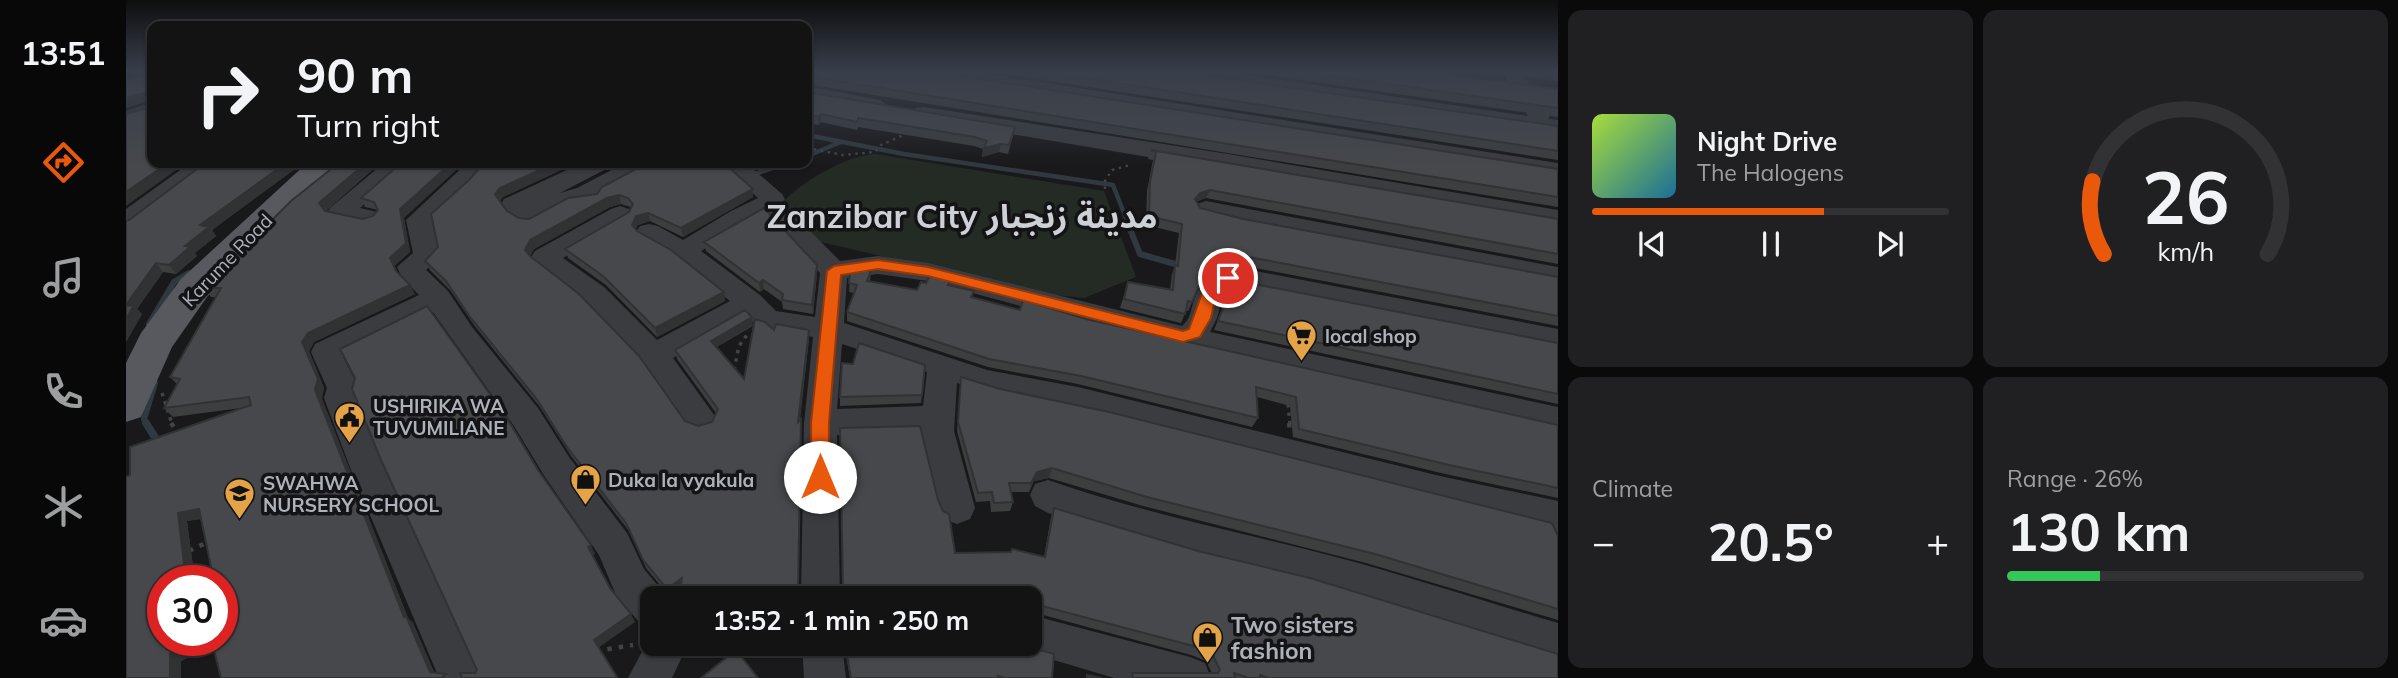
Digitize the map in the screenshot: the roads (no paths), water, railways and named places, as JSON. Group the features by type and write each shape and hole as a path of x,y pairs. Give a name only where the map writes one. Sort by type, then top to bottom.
{"main road":[{"name":"Karume Road","path":"126,406 155,343 194,288 319,168"}],"street":[{"path":"865,103 1558,218"},
{"path":"1139,103 1558,170"},
{"path":"1226,103 1228,161"},
{"path":"1288,103 1292,127"},
{"path":"1386,103 1397,144"},
{"path":"1396,103 1553,129"},
{"path":"1529,103 1553,129"},
{"path":"126,221 198,168"},
{"path":"369,217 340,212 392,168"},
{"path":"475,168 419,220 427,256 411,267 438,298 465,339 526,417 557,467 614,545 631,582 640,593"},
{"path":"590,168 522,202 510,197 527,218 585,193 632,168"},
{"path":"683,251 773,199 741,172"},
{"path":"585,193 683,251 750,302 768,320 829,329 984,381 1078,399 1291,454 1558,517"},
{"path":"768,203 834,271 820,423 820,586"},
{"path":"1206,209 1558,276"},
{"path":"637,224 544,257 573,276 654,355 701,419"},
{"path":"834,271 878,265 928,272 1183,336 1558,420"},
{"path":"1183,336 1195,333 1203,318 1211,289 1228,278 1245,278 1558,340"},
{"path":"438,298 326,352 373,482 460,678"},
{"path":"654,355 750,302"},
{"path":"943,366 937,431 957,508"},
{"path":"820,423 940,418"},
{"path":"1048,495 1061,502 1193,540 1303,566 1558,643"},
{"path":"1042,638 1190,678"},
{"path":"823,656 825,678"}],"waterway":[{"path":"126,113 147,107"},
{"path":"812,136 904,154 1113,185 1129,226"},
{"path":"812,154 841,142"},
{"path":"752,175 772,168"},
{"path":"1128,224 1140,254 1182,266"},
{"path":"149,324 174,282 189,273"},
{"path":"146,424 144,419 155,383"},
{"path":"146,423 156,439"}],"place":[{"name":"local shop","path":"1302,363"},
{"name":"USHIRIKA WA TUVUMILIANE","path":"350,444"},
{"name":"Duka la vyakula","path":"585,507"},
{"name":"SWAHWA NURSERY SCHOOL","path":"240,521"},
{"name":"Two sisters fashion","path":"1208,665"}],"district":[{"name":"Zanzibar City مدينة زنجبار","path":"962,216"}]}
